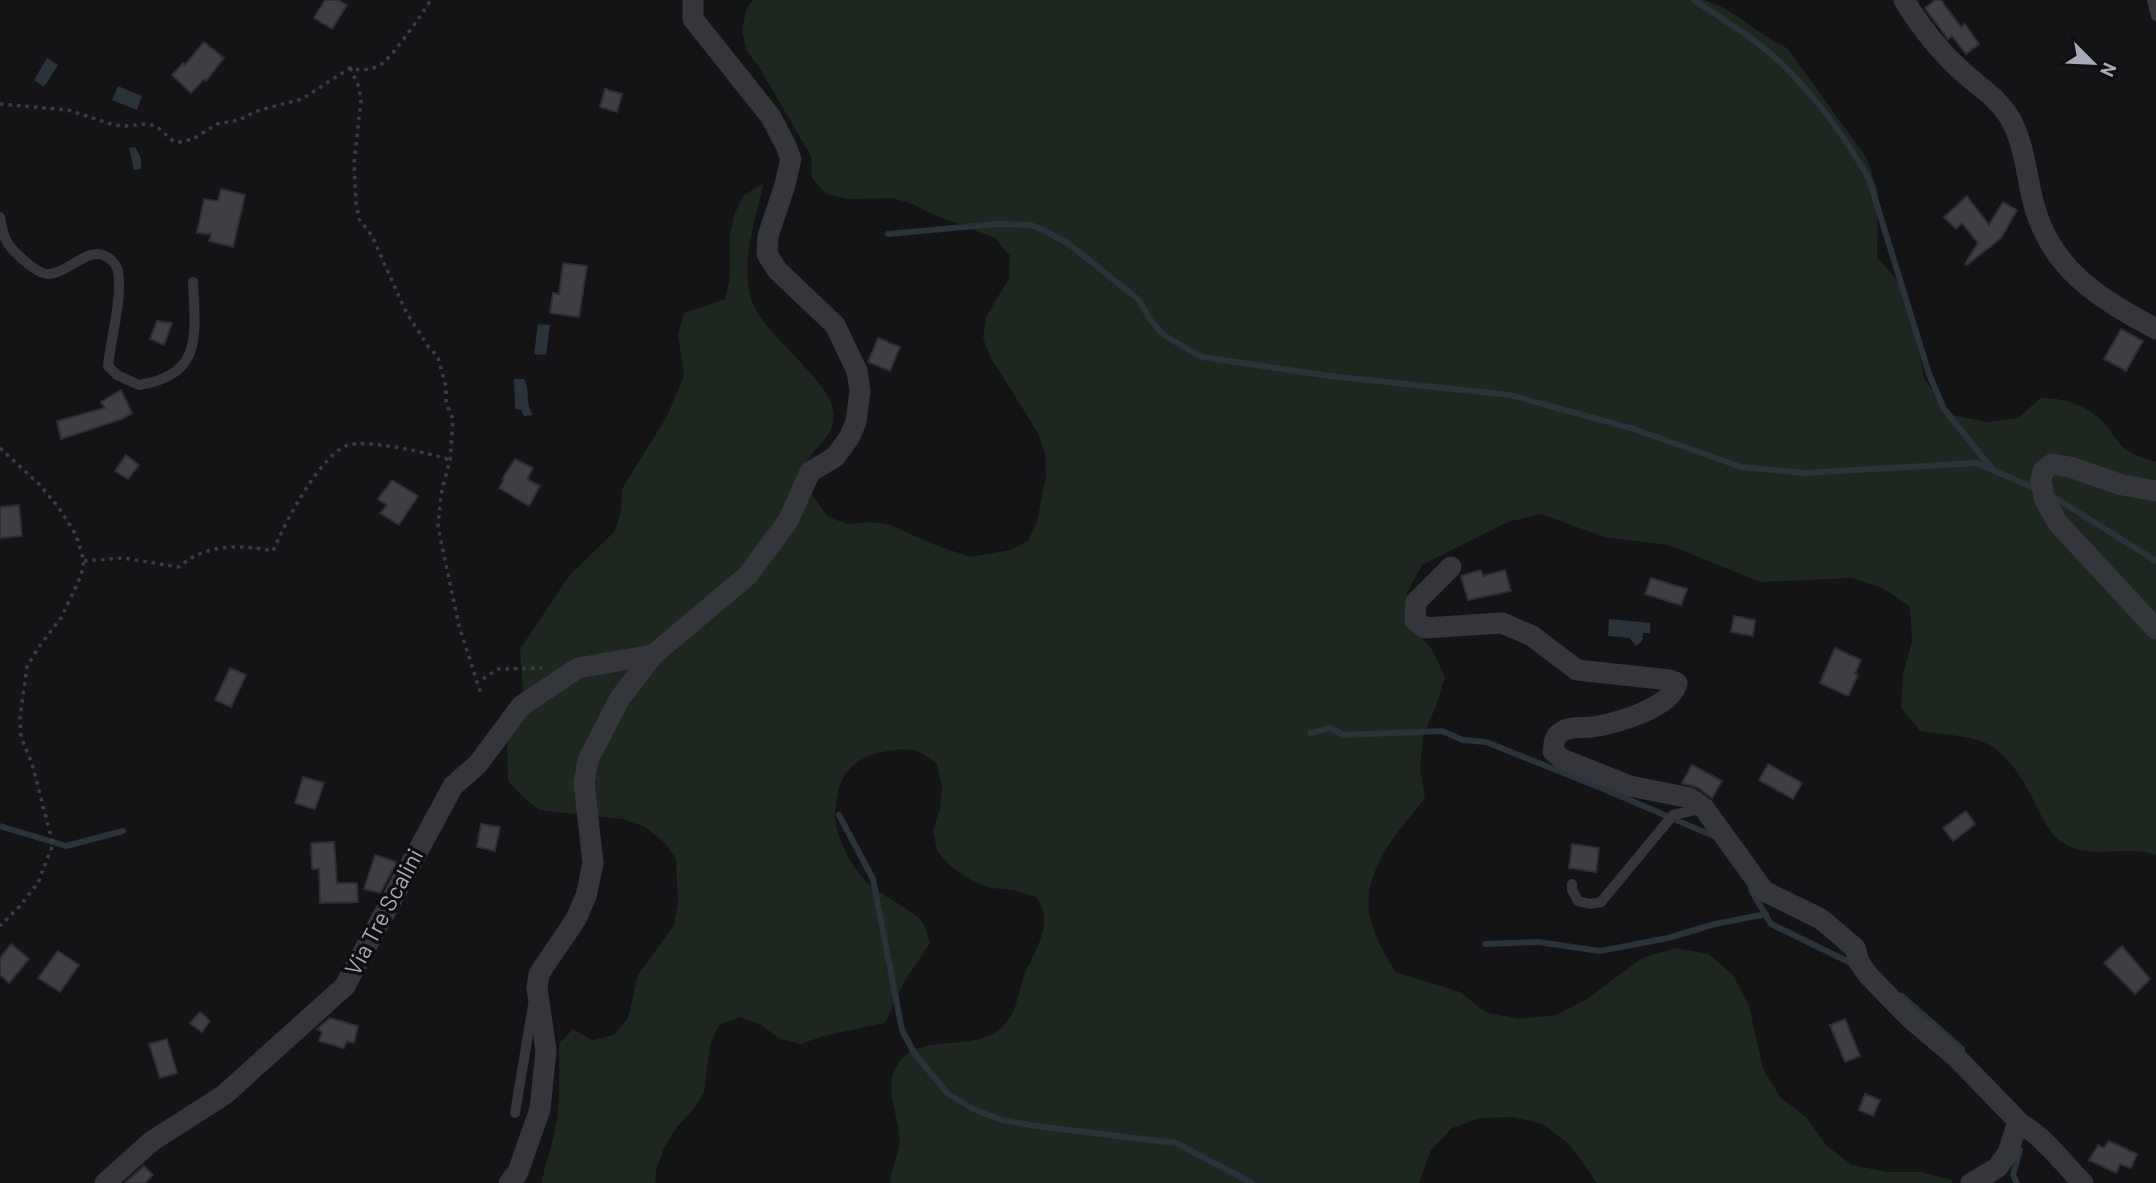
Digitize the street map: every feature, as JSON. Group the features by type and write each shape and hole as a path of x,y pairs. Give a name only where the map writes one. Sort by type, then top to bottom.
{"street":[{"path":"509,1183 517,1172 540,1109 547,1050 537,988 539,974 576,919 586,896 593,863 584,783 588,760 620,698 653,655 747,576 788,521 810,472 835,457 849,438 856,422 860,391 857,371 835,325 777,270 767,254 768,236 791,159 771,117 694,19 694,0"},
{"path":"1904,0 1938,48 1967,76 1994,96 2010,118 2021,147 2034,207 2046,239 2077,279 2119,309 2156,329"},
{"path":"2156,491 2122,485 2070,467 2052,464 2043,471 2041,480 2044,498 2057,522 2156,629"},
{"path":"1451,567 1416,602 1415,620 1425,628 1502,623 1532,636 1577,670 1677,683 1672,694 1654,708 1597,726 1559,733 1555,738 1553,751 1562,759 1630,786 1690,798 1704,808 1764,891 1821,919 1855,948 1859,962 1868,975 1910,1018 1956,1057 2021,1124 2043,1139 2083,1183"},
{"name":"Via Tre Scalini","path":"105,1183 152,1141 224,1095 345,986 453,786 478,764 521,706 578,668 653,655"},
{"path":"1971,1183 1997,1168 2008,1153 2014,1129 2017,1124 2021,1124"}],"lane":[{"path":"2152,0 2156,16"},
{"path":"0,217 10,248 47,275 88,256 99,254 116,265 120,279 116,325 108,366 117,375 139,386 168,378 184,366 192,352 195,339 193,282"},
{"path":"1572,884 1578,901 1590,904 1601,902 1673,815 1704,808"},
{"path":"515,1113 537,988"}],"path":[{"path":"0,104 68,110 125,127 145,124 156,126 173,141 193,139 217,124 239,120 257,111 302,99 351,68 370,69 383,63 431,0"},
{"path":"351,68 359,87 360,101 354,163 359,219 372,236 407,312 428,346 438,356 446,387 446,403 453,419 450,460 441,494 438,527 459,626 481,694"},
{"path":"84,561 123,558 179,567 192,556 211,550 229,547 273,551 306,490 327,463 347,446 364,443 450,460"},
{"path":"0,448 39,484 59,508 76,535 84,561 81,576 68,606 27,667 20,717 21,737 32,764 53,844 38,883 0,926"},
{"path":"483,680 498,669 543,668"}],"shaded area":[{"path":"753,0 1704,0 1727,10 1787,48 1866,157 1878,191 1877,257 1908,293 1924,378 1943,406 1956,416 1988,422 2018,418 2041,398 2066,401 2095,415 2129,452 2156,462 2156,855 2073,848 2054,835 2019,775 1997,750 1978,740 1920,731 1901,707 1903,675 1912,641 1910,607 1883,588 1851,578 1760,582 1669,545 1604,537 1541,514 1508,522 1422,565 1407,593 1408,625 1431,648 1445,677 1423,736 1420,767 1425,798 1385,850 1372,880 1369,912 1376,935 1395,972 1460,992 1485,1012 1519,1019 1556,1015 1587,999 1642,958 1676,948 1709,954 1733,975 1749,1006 1763,1069 1781,1098 1806,1117 1827,1146 1852,1165 1887,1172 1920,1172 1952,1180 1952,1183 1597,1183 1570,1145 1543,1124 1513,1117 1481,1118 1452,1128 1431,1150 1419,1183 890,1183 899,1147 898,1126 891,1094 893,1074 898,1064 909,1053 922,1047 970,1041 999,1030 1013,1012 1024,976 1041,938 1044,923 1043,911 1036,897 1014,890 991,888 971,880 951,867 937,851 933,830 940,809 942,787 937,764 920,753 903,749 871,755 856,763 841,783 835,816 840,840 859,873 870,885 919,919 930,943 904,982 885,1023 823,1036 801,1044 780,1039 761,1025 741,1017 719,1025 710,1045 704,1093 664,1148 655,1183 542,1183 557,1119 559,1043 573,1029 592,1040 614,1035 628,1018 638,975 674,925 678,903 676,859 664,842 645,827 623,819 539,810 508,781 507,732 523,692 520,649 569,576 615,531 621,511 622,489 667,416 684,376 678,334 684,313 725,299 730,277 730,235 734,215 744,195 763,184 748,253 750,296 769,329 814,377 833,408 831,428 809,458 800,478 828,517 848,524 870,522 891,525 970,557 1010,550 1028,541 1037,521 1046,476 1045,454 1038,433 991,358 983,338 986,317 1009,278 1010,256 995,238 912,204 892,198 848,199 826,194 812,178 811,156 759,67 746,50 742,29 747,7"},
{"path":"47,58 58,65 44,87 34,80"},
{"path":"118,86 142,96 137,110 112,100"},
{"path":"135,147 141,158 141,169 134,170 129,148"},
{"path":"538,324 550,325 546,355 534,354"},
{"path":"514,379 524,379 533,415 524,416 521,410 515,409"},
{"path":"1609,619 1650,623 1650,633 1643,633 1642,641 1636,646 1630,638 1608,636"}],"building":[{"path":"325,0 338,0 347,5 332,29 314,18"},
{"path":"1935,0 1941,0 1961,27 1965,24 1979,44 1966,54 1952,36 1948,39 1925,8"},
{"path":"204,42 224,58 206,81 204,79 191,93 172,75 183,63 185,65"},
{"path":"605,89 622,94 617,112 600,107"},
{"path":"221,189 245,195 233,247 209,241 211,234 197,233 204,199 218,201"},
{"path":"1967,196 1989,225 2003,202 2017,210 2001,238 1967,265 1965,264 1978,243 1962,223 1956,229 1944,217"},
{"path":"563,263 587,266 579,317 550,313 553,293 559,294"},
{"path":"157,321 172,323 164,345 150,339"},
{"path":"2121,329 2143,341 2126,371 2104,359"},
{"path":"878,338 900,347 890,371 868,362"},
{"path":"121,390 132,413 122,419 61,439 57,421 105,408 101,402"},
{"path":"126,455 139,465 128,479 115,471"},
{"path":"515,459 533,468 527,479 540,486 529,506 499,488"},
{"path":"392,480 418,496 399,525 380,513 387,505 378,499"},
{"path":"19,505 22,536 0,538 0,507"},
{"path":"1481,570 1483,576 1505,570 1511,591 1468,600 1461,576"},
{"path":"1651,578 1687,589 1681,605 1645,594"},
{"path":"1734,616 1755,620 1753,636 1731,632"},
{"path":"1835,648 1861,660 1855,674 1858,675 1848,696 1820,683"},
{"path":"230,668 246,675 231,707 215,700"},
{"path":"1768,764 1802,783 1793,799 1759,780"},
{"path":"1692,765 1722,781 1712,798 1697,787 1682,783"},
{"path":"303,777 324,783 315,809 295,803"},
{"path":"1966,811 1975,824 1953,841 1943,828"},
{"path":"481,824 500,827 495,851 477,847"},
{"path":"334,842 337,883 357,883 358,902 320,903 319,869 312,869 311,843"},
{"path":"1572,844 1599,848 1596,872 1569,868"},
{"path":"375,855 397,862 380,893 364,889"},
{"path":"11,944 29,959 9,983 0,975 0,958"},
{"path":"2122,946 2150,979 2135,994 2104,963"},
{"path":"58,951 79,965 60,992 38,978"},
{"path":"200,1012 210,1021 202,1032 190,1023"},
{"path":"330,1018 358,1026 354,1043 347,1041 344,1048 319,1041 322,1032 317,1029"},
{"path":"1845,1019 1860,1056 1845,1062 1830,1025"},
{"path":"167,1039 177,1073 160,1078 149,1044"},
{"path":"1865,1094 1880,1100 1873,1116 1859,1110"},
{"path":"2109,1141 2137,1154 2131,1168 2120,1164 2116,1173 2089,1160 2098,1145 2104,1148"},
{"path":"144,1166 153,1175 145,1183 125,1183"}],"waterway":[{"path":"1694,0 1775,57 1820,106 1851,149 1869,179 1929,374 1944,409 1993,470"},
{"path":"888,234 997,224 1031,225 1069,244 1139,300 1151,321 1165,336 1202,357 1330,376 1510,395 1634,429 1741,467 1804,473 1976,463 2037,489"},
{"path":"2049,494 2156,561"},
{"path":"1310,733 1330,728 1344,735 1442,731 1463,740 1486,742 1716,837"},
{"path":"839,815 873,879 902,1030 915,1054 948,1094 973,1109 1002,1120 1176,1143 1252,1183"},
{"path":"0,826 66,846 123,831"},
{"path":"1751,890 1771,924 1855,965"},
{"path":"1485,944 1538,942 1600,951 1668,938 1715,924 1766,914"},
{"path":"1902,996 1962,1049"},
{"path":"2017,1183 2013,1175 2020,1150"}]}
